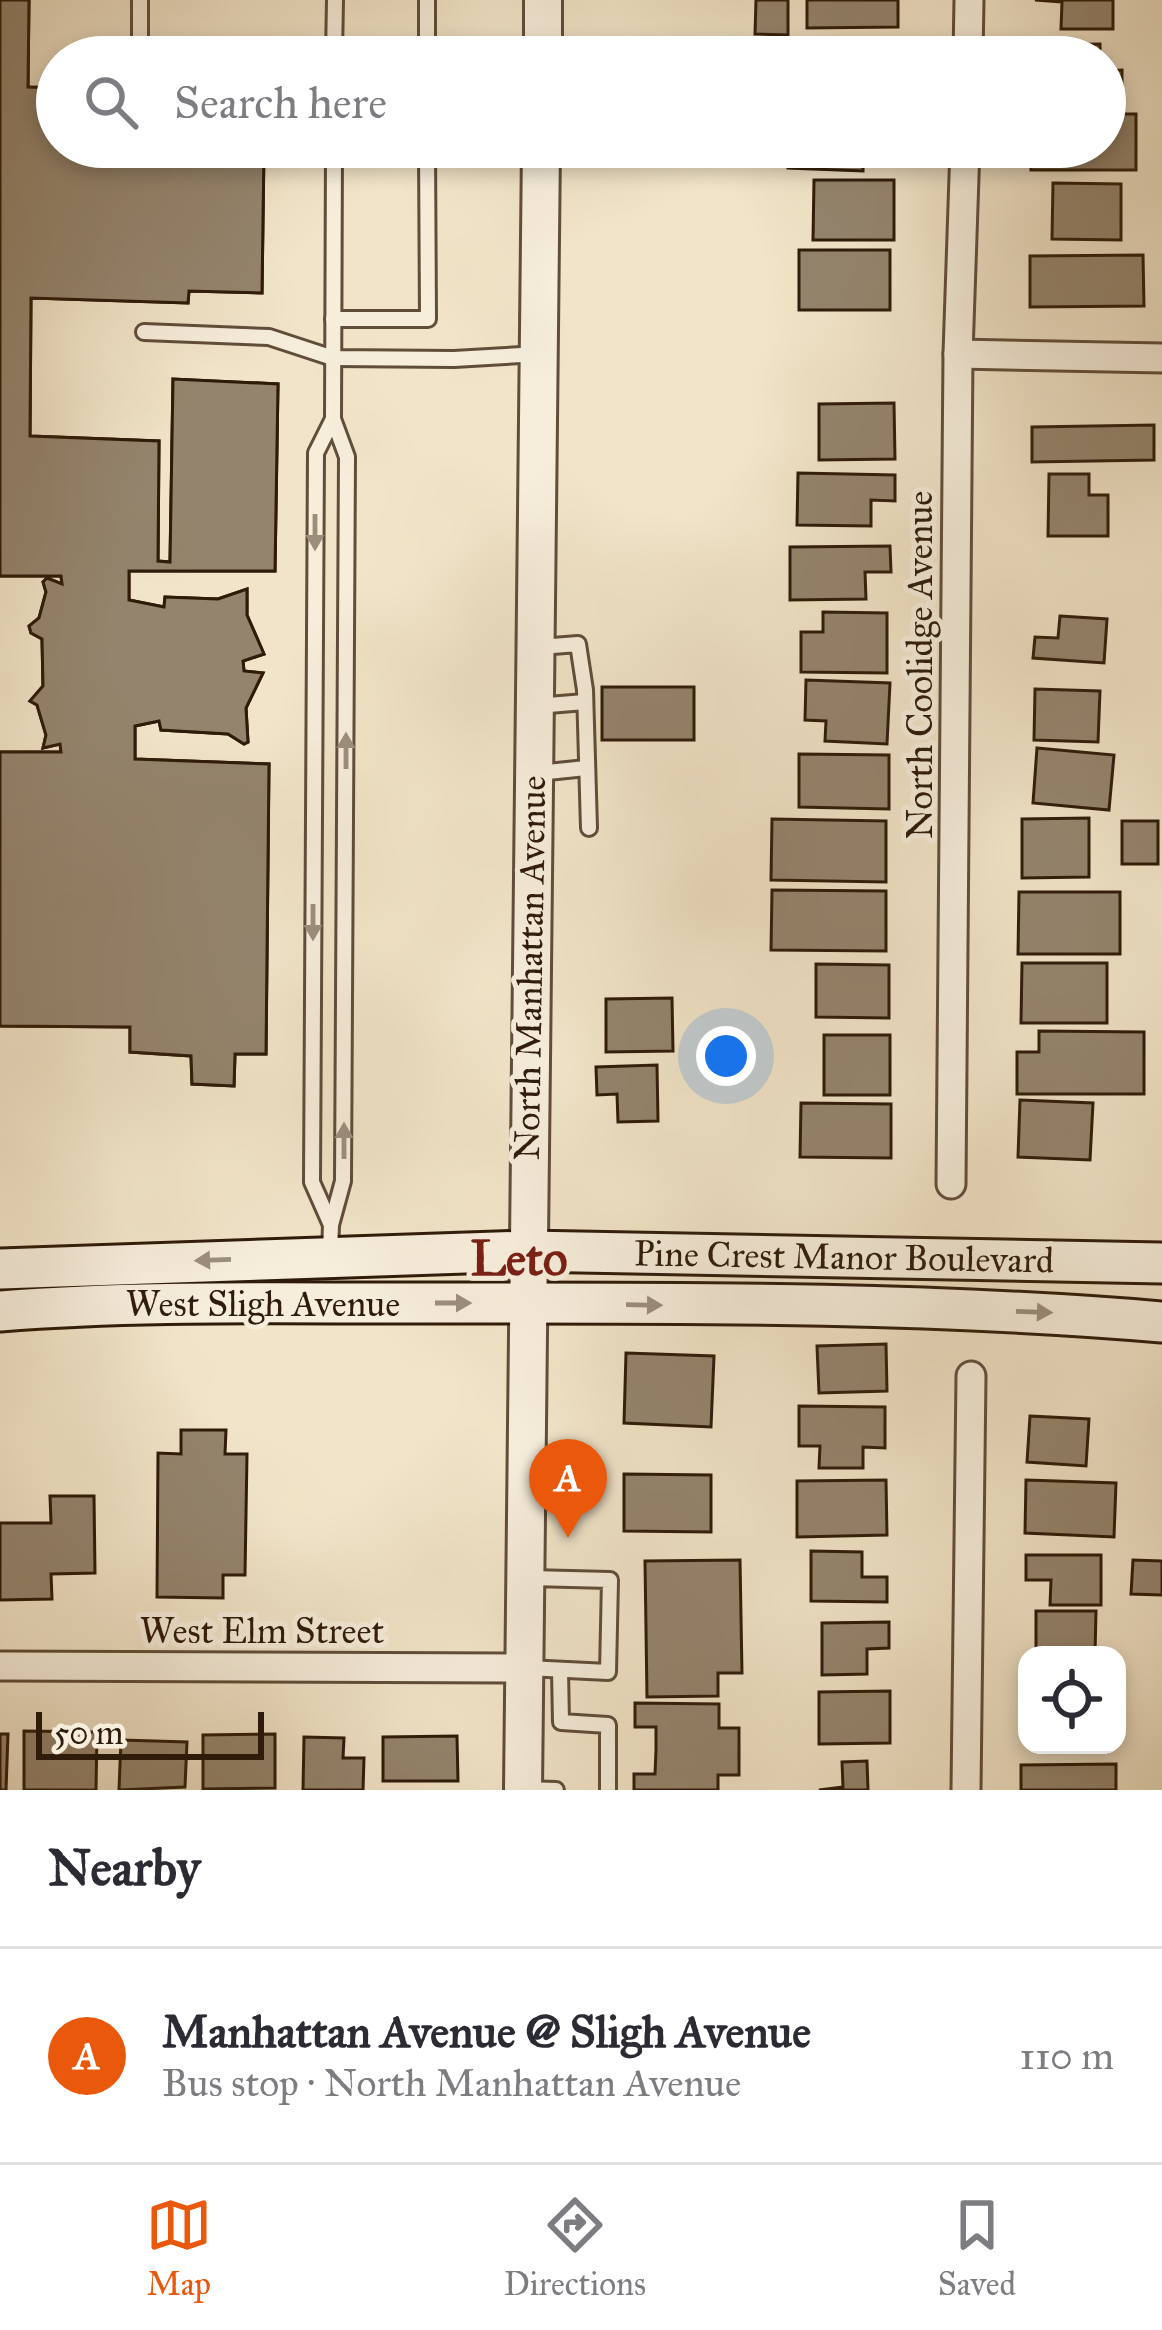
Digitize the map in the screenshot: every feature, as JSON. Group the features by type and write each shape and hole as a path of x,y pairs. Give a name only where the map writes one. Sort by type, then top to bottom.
{"main road":[{"name":"West Sligh Avenue","path":"0,1269 330,1241 526,1251"},
{"name":"Pine Crest Manor Boulevard","path":"526,1251 1162,1263"},
{"name":"West Sligh Avenue","path":"0,1311 84,1304 527,1303"},
{"name":"Pine Crest Manor Boulevard","path":"527,1303 1052,1312 1162,1322"}],"street":[{"path":"543,0 543,36"},
{"path":"969,36 970,0"},
{"name":"North Manhattan Avenue","path":"523,1790 542,1669 525,1578 542,168"},
{"name":"North Coolidge Avenue","path":"951,1184 958,354 964,168"},
{"path":"958,354 1162,358"},
{"path":"966,1790 971,1376"},
{"name":"West Elm Street","path":"0,1666 542,1669"}],"lane":[{"path":"140,0 140,36"},
{"path":"334,0 334,36"},
{"path":"427,0 427,36"},
{"path":"330,1241 344,1180 347,457 333,419 334,168"},
{"path":"333,319 428,319 428,168"},
{"path":"144,332 269,337 333,358 539,354"},
{"path":"330,1241 312,1182 312,1135 316,453 333,419"},
{"path":"535,648 578,644 589,828"},
{"path":"534,706 585,702"},
{"path":"533,774 586,768"},
{"path":"525,1578 610,1580 608,1672 542,1669 561,1722 608,1725 608,1790"},
{"path":"523,1790 556,1790"}],"building":[{"path":"0,0 29,0 28,87 36,87 36,168 264,168 262,293 189,291 188,303 31,298 30,436 159,441 158,561 170,562 173,379 278,384 275,571 129,571 129,600 164,607 165,597 218,599 247,589 247,615 264,654 243,661 244,671 263,673 246,708 248,742 228,734 161,730 159,721 135,726 135,759 269,764 266,1054 235,1054 234,1086 192,1084 191,1056 130,1052 130,1027 0,1026 0,752 61,752 60,744 43,748 46,735 37,705 30,701 43,686 42,639 29,626 39,618 46,592 43,582 47,578 62,584 61,576 0,576"},
{"path":"0,0 29,0 28,87 36,87 36,168 264,168 262,293 189,291 188,303 31,298 30,436 159,441 158,561 170,562 173,379 278,384 275,571 129,571 129,600 164,607 165,597 218,599 247,589 247,615 264,654 243,661 244,671 263,673 246,708 248,742 228,734 161,730 159,721 135,726 135,759 269,764 266,1054 235,1054 234,1086 192,1084 191,1056 130,1052 130,1027 0,1026 0,752 61,752 60,744 43,748 46,735 37,705 30,701 43,686 42,639 29,626 39,618 46,592 43,582 47,578 62,584 61,576 0,576"},
{"path":"756,0 788,0 788,35 755,34"},
{"path":"807,0 898,0 898,27 807,28"},
{"path":"1035,0 1113,0 1113,29 1061,29 1062,2"},
{"path":"1126,114 1136,114 1136,170 1031,170 1126,168"},
{"path":"788,168 863,168 863,171"},
{"path":"814,180 894,180 894,240 813,240"},
{"path":"1053,183 1121,184 1121,240 1052,239"},
{"path":"799,250 890,250 890,310 799,310"},
{"path":"1143,255 1144,306 1030,307 1030,256"},
{"path":"894,403 895,459 819,460 819,404"},
{"path":"1154,425 1154,460 1032,462 1032,427"},
{"path":"798,473 895,475 895,501 871,500 871,526 797,525"},
{"path":"1049,474 1089,474 1089,495 1108,495 1108,536 1048,536"},
{"path":"890,546 891,572 865,572 866,599 790,600 790,547"},
{"path":"823,612 887,613 887,673 801,672 801,632 823,632"},
{"path":"1060,616 1107,619 1104,663 1033,658 1035,637 1058,638"},
{"path":"806,680 890,683 887,744 825,741 826,721 805,720"},
{"path":"602,687 694,687 694,740 602,740"},
{"path":"1035,689 1100,691 1098,742 1034,740"},
{"path":"1037,748 1114,755 1109,810 1033,803"},
{"path":"799,754 889,755 889,809 799,807"},
{"path":"1089,818 1089,877 1022,878 1022,819"},
{"path":"772,819 886,821 886,882 771,880"},
{"path":"1122,821 1158,821 1158,864 1122,864"},
{"path":"772,890 886,891 886,951 771,950"},
{"path":"1019,892 1120,892 1120,954 1018,954"},
{"path":"1022,963 1107,963 1107,1023 1021,1023"},
{"path":"816,964 889,965 889,1018 816,1017"},
{"path":"672,998 673,1051 606,1052 606,999"},
{"path":"1039,1031 1144,1032 1144,1094 1017,1094 1017,1052 1039,1052"},
{"path":"824,1035 890,1035 890,1095 824,1095"},
{"path":"657,1065 658,1121 618,1122 617,1094 597,1095 596,1067"},
{"path":"1020,1100 1093,1103 1090,1160 1018,1157"},
{"path":"801,1103 891,1104 891,1158 800,1157"},
{"path":"886,1344 887,1391 819,1393 817,1346"},
{"path":"626,1353 714,1356 711,1427 624,1423"},
{"path":"799,1406 885,1407 885,1448 863,1447 863,1468 819,1468 820,1446 799,1446"},
{"path":"1030,1416 1089,1419 1086,1466 1027,1462"},
{"path":"181,1430 226,1430 225,1454 247,1454 245,1575 223,1575 223,1598 157,1597 158,1453 181,1454"},
{"path":"624,1474 711,1475 711,1532 624,1531"},
{"path":"886,1480 887,1535 797,1537 797,1481"},
{"path":"1026,1480 1116,1483 1114,1537 1025,1533"},
{"path":"50,1496 94,1496 95,1573 51,1574 52,1599 0,1600 0,1523 51,1523"},
{"path":"811,1551 862,1552 862,1577 887,1577 887,1602 811,1601"},
{"path":"1026,1555 1101,1555 1101,1605 1050,1605 1051,1580 1026,1580"},
{"path":"740,1560 742,1673 718,1673 718,1696 647,1697 645,1561"},
{"path":"1133,1560 1162,1561 1162,1595 1131,1594"},
{"path":"1036,1611 1096,1611 1095,1646 1036,1646"},
{"path":"889,1622 889,1648 867,1649 867,1674 822,1675 822,1623"},
{"path":"890,1691 890,1743 819,1744 819,1692"},
{"path":"635,1703 719,1704 719,1728 739,1728 739,1775 718,1775 718,1790 634,1790 634,1774 655,1774 656,1750 656,1727 635,1727"},
{"path":"24,1731 97,1732 96,1790 24,1790"},
{"path":"0,1734 8,1734 6,1790 0,1790"},
{"path":"275,1734 275,1788 203,1789 203,1735"},
{"path":"457,1736 458,1781 383,1781 383,1737"},
{"path":"304,1737 344,1738 343,1758 364,1758 363,1790 303,1790"},
{"path":"121,1740 187,1742 185,1787 119,1790"},
{"path":"867,1761 868,1790 819,1790 843,1787 842,1762"},
{"path":"1116,1764 1116,1790 1021,1790 1021,1765"}],"place":[{"name":"Manhattan Avenue @ Sligh Avenue","path":"568,1538"}],"district":[{"name":"Leto","path":"519,1258"}]}
